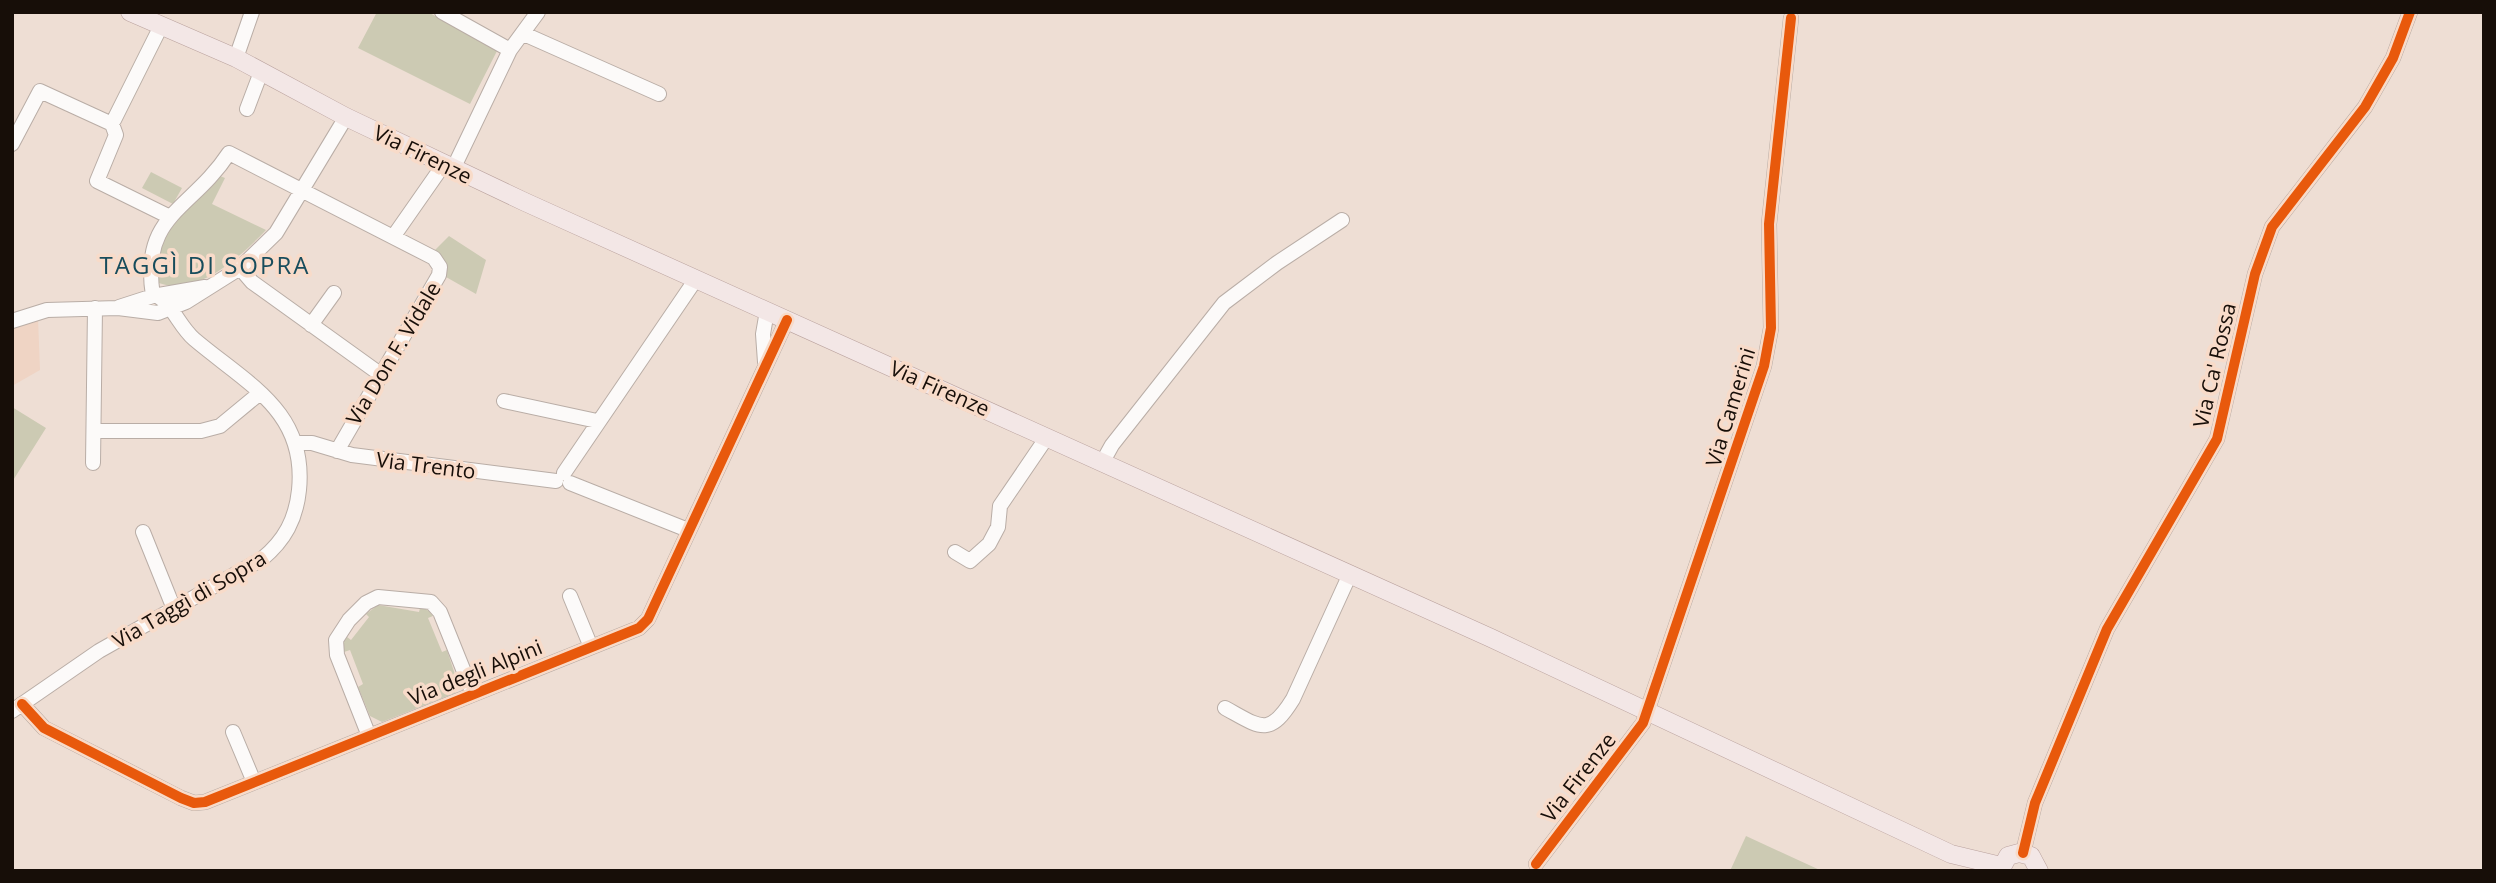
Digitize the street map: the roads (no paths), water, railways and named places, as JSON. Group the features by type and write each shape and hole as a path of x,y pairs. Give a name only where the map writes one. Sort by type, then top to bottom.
{"main road":[{"name":"Via Firenze","path":"130,12 236,58 346,117 449,167 1350,574 1951,854 2001,868"},
{"path":"2001,868 2008,856 2024,853 2035,860 2039,871"}],"street":[{"path":"236,58 252,12"},
{"path":"442,12 510,50"},
{"path":"393,237 449,167 510,50 538,12"},
{"name":"Via Ca' Rossa","path":"2024,853 2035,803 2106,629 2217,439 2226,410 2255,274 2268,235 2282,211 2365,107 2393,58 2410,12"},
{"name":"Via Camerini","path":"1647,711 1710,533 1769,346 1769,224 1791,18"},
{"path":"114,120 161,26"},
{"path":"524,34 659,94"},
{"path":"247,109 261,72"},
{"path":"12,144 40,91 112,124 116,135 97,181 170,217 155,239 150,255 154,296"},
{"path":"118,307 158,313 240,268 276,233 346,117"},
{"name":"Via Don F. Vidale","path":"170,217 201,190 229,153 434,258 440,271 337,451"},
{"path":"1102,463 1112,444 1224,303 1277,262 1342,219"},
{"path":"240,268 252,282 380,374"},
{"path":"564,479 597,421 696,279"},
{"path":"12,321 38,312 118,307 154,296 210,286"},
{"path":"170,307 193,289"},
{"path":"312,325 334,293"},
{"name":"Via Taggì di Sopra","path":"17,708 99,651 238,575 262,559 284,538 294,518 301,471 298,443 282,416 260,393 186,332 170,307 154,296"},
{"path":"93,463 95,309"},
{"name":"Via degli Alpini","path":"765,362 763,334 767,311"},
{"name":"Via degli Alpini","path":"17,708 44,728 194,803 205,802 639,628 648,619 765,362 787,320"},
{"path":"94,431 201,431 220,426 260,393"},
{"path":"504,401 597,421"},
{"path":"955,552 970,561 989,544 998,527 1000,506 1047,437"},
{"name":"Via Trento","path":"298,443 312,443 337,451 545,482 564,479 688,530"},
{"path":"144,532 174,609"},
{"path":"1225,708 1260,727 1270,727 1281,718 1350,574"},
{"path":"570,596 591,647"},
{"path":"369,736 337,655 336,640 349,620 373,599 391,597 431,602 440,612 473,694"},
{"name":"Via Firenze","path":"1536,864 1639,730 1647,711"},
{"path":"233,732 254,782"}],"district":[{"name":"TAGGÌ DI SOPRA","path":"205,264"}]}
